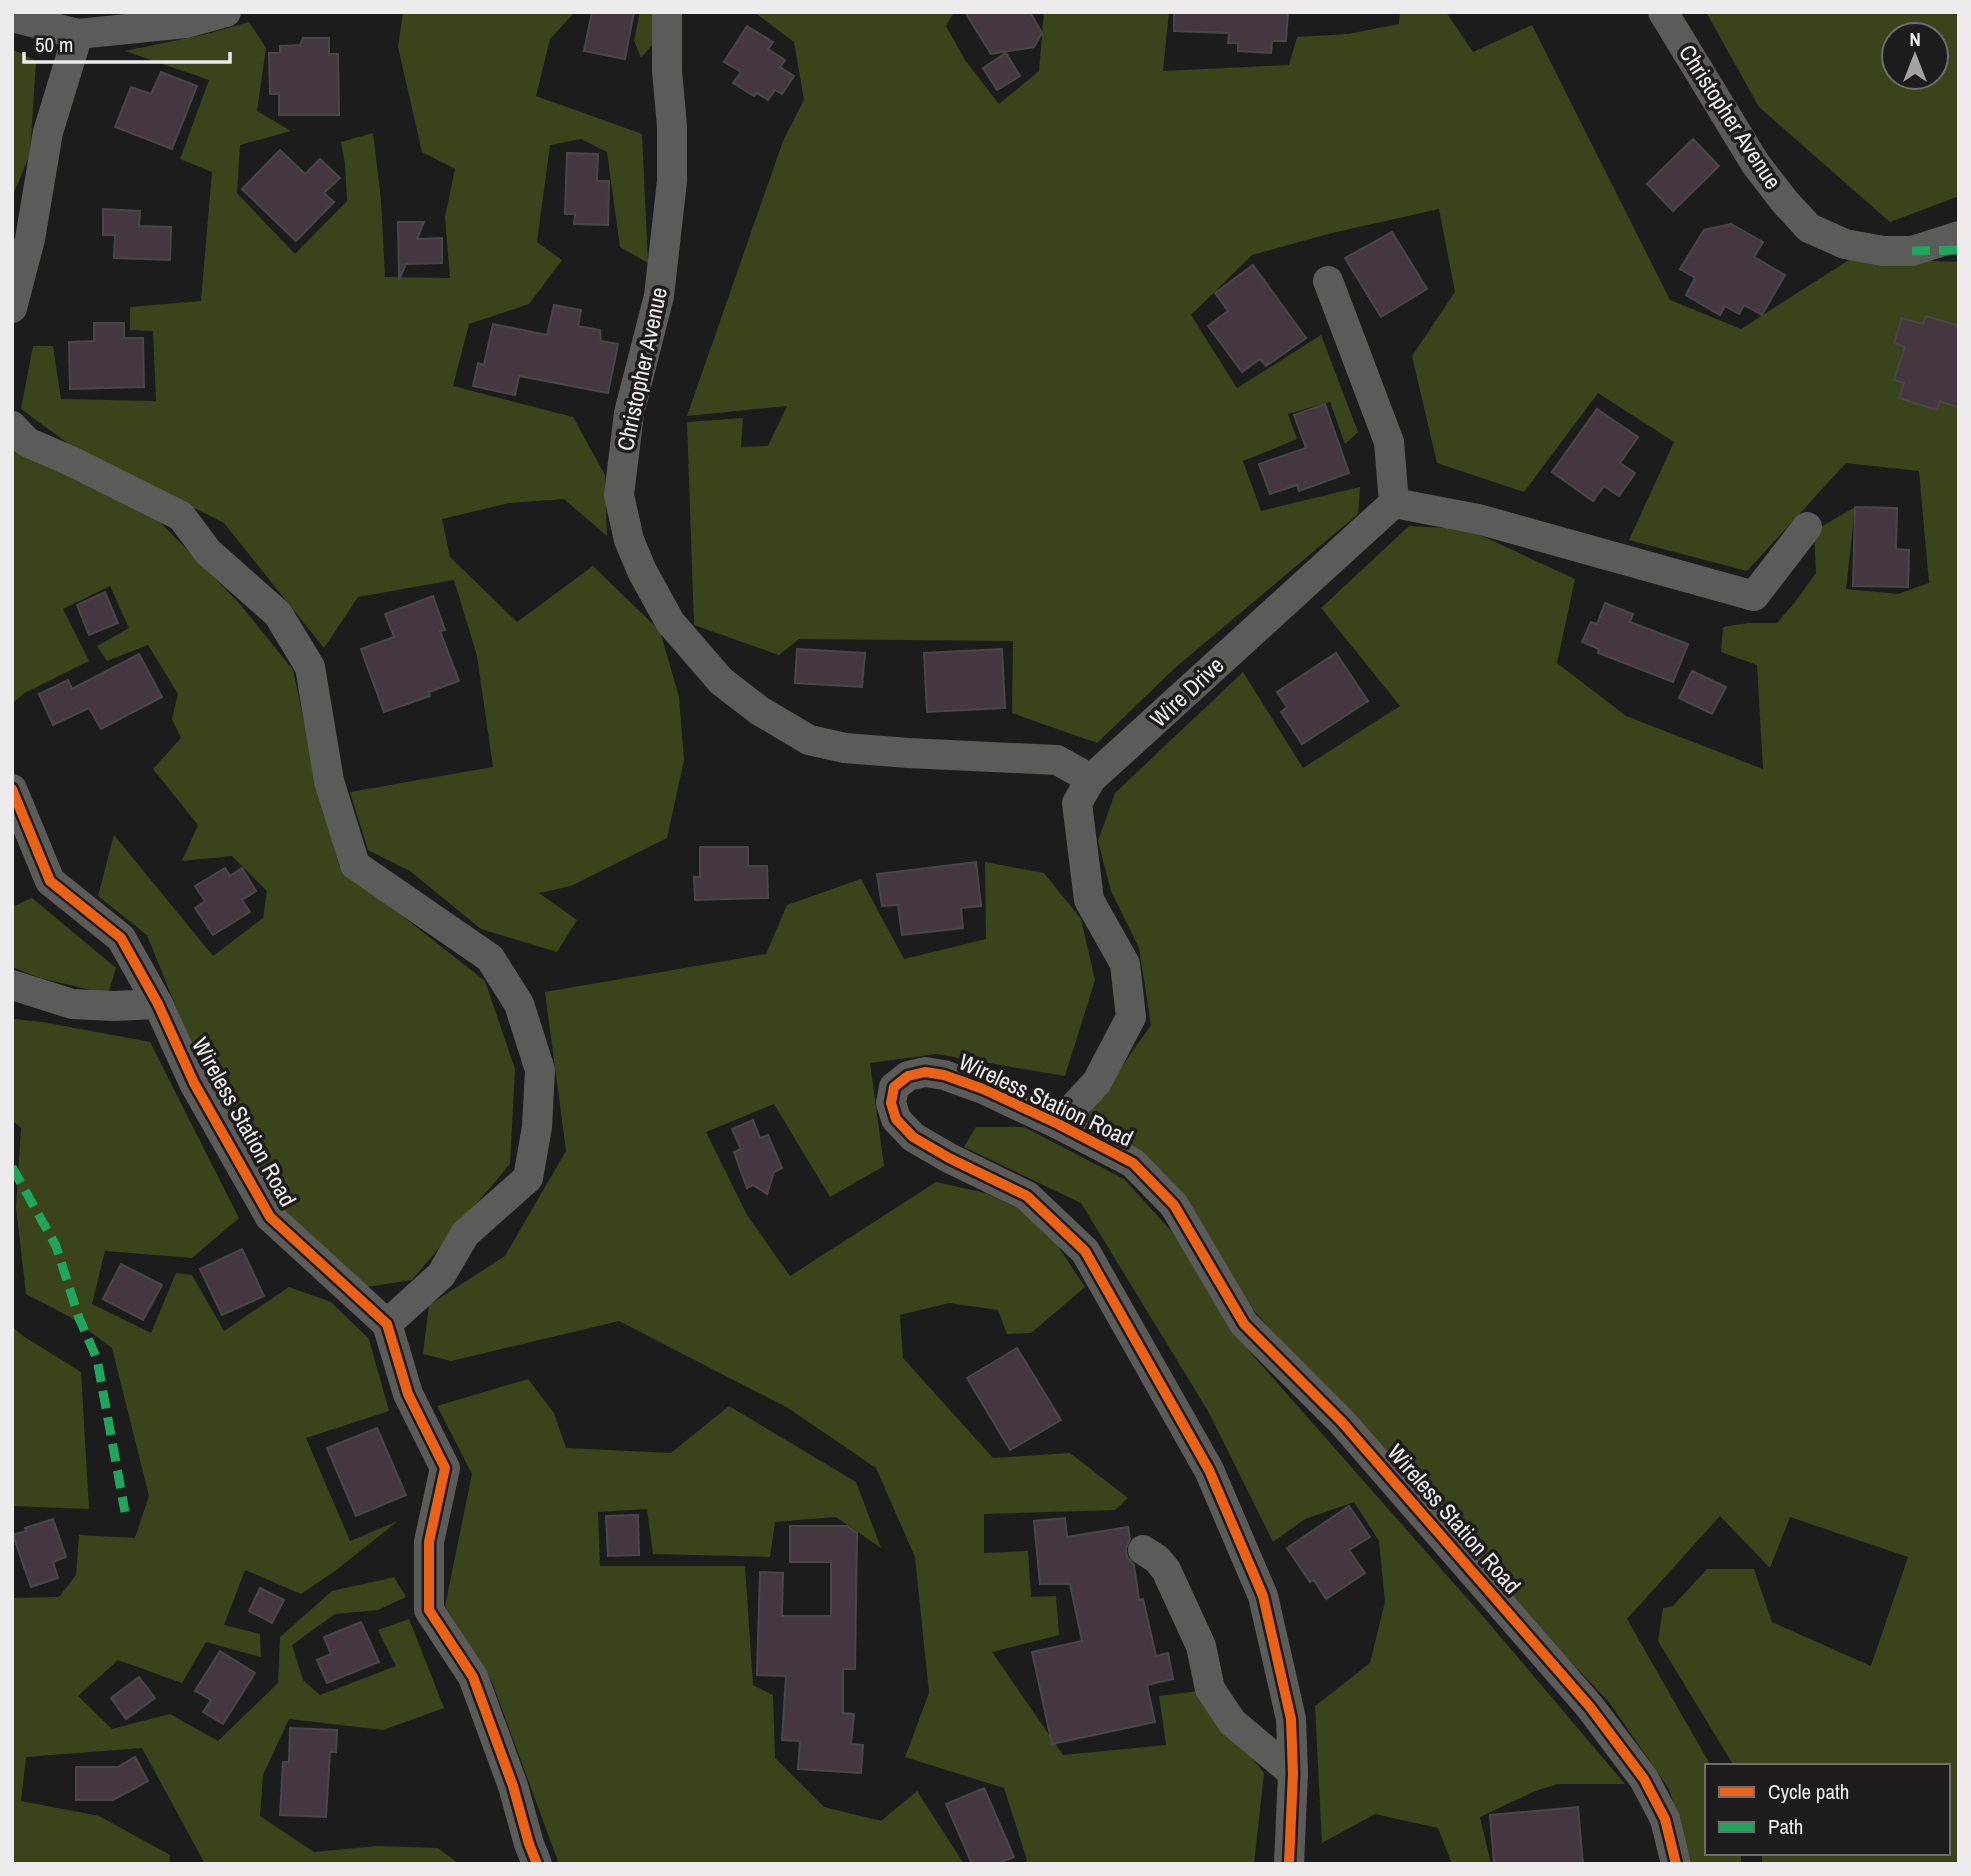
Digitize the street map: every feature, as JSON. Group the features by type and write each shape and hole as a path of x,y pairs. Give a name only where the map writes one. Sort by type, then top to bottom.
{"street":[{"path":"12,17 78,34 186,23 226,12"},
{"name":"Christopher Avenue","path":"667,12 672,181 659,296 629,413 619,495 629,540 642,571 670,622 721,681 760,711 809,740 845,748 908,754 1057,760 1091,779"},
{"name":"Christopher Avenue","path":"1663,12 1755,163 1809,228 1845,244 1883,251 1912,251 1959,236"},
{"path":"12,308 21,241 48,132 78,34"},
{"path":"1328,281 1389,442 1394,503 1478,519 1754,596 1807,527"},
{"path":"12,426 27,442 73,461 181,516 208,552 278,614 310,667 329,781 355,865 490,958 519,1004 540,1070 537,1127 528,1178 465,1234 441,1275 387,1324 408,1394 445,1468 429,1542 429,1610 473,1677 513,1786 537,1864"},
{"name":"Wire Drive","path":"1058,1124 1097,1082 1131,1017 1125,964 1089,900 1077,803 1091,779 1394,503"},
{"name":"Wireless Station Road","path":"12,789 50,881 121,938 158,1004 194,1083 270,1217 387,1324"},
{"path":"12,985 72,1003 114,1006 158,1004"},
{"name":"Wireless Station Road","path":"1289,1864 1293,1773 1291,1718 1263,1596 1209,1470 1084,1251 1027,1196 913,1138 896,1119 891,1103 894,1087 908,1076 925,1072 944,1076 983,1089 1058,1124 1133,1163 1174,1205 1244,1324 1342,1422 1590,1707 1644,1779 1665,1819 1676,1864"},
{"path":"1143,1550 1157,1559 1166,1570 1201,1646 1210,1689 1232,1722 1293,1773"}],"green space":[{"path":"403,12 575,12 550,39 536,96 642,134 648,263 620,247 607,152 581,139 550,145 537,242 562,260 529,304 469,324 453,386 573,417 605,475 607,536 564,499 509,503 442,519 450,557 517,622 593,566 660,631 679,697 684,760 667,838 571,886 539,893 577,920 557,952 481,929 410,871 368,850 350,792 493,767 477,656 454,580 358,597 324,648 224,523 70,445 21,409 33,346 53,346 61,399 156,401 153,331 130,330 130,307 201,301 212,172 180,159 209,80 125,51 207,34 249,22 266,48 257,111 291,131 240,145 237,193 295,254 347,201 341,142 373,133 381,200 385,277 450,278 445,217 455,169 422,152 398,47"},
{"path":"640,12 663,12 655,41 641,58 634,40"},
{"path":"754,12 954,12 946,26 965,60 999,104 1039,71 1044,12 1169,12 1163,71 1289,65 1297,37 1348,34 1399,24 1400,12 1446,12 1473,52 1532,25 1670,300 1741,329 1852,258 1959,262 1959,1864 1762,1864 1762,1855 1950,1855 1950,1764 1733,1764 1658,1641 1663,1608 1673,1606 1707,1569 1754,1569 1772,1622 1871,1666 1908,1557 1790,1517 1770,1568 1720,1516 1627,1619 1710,1764 1705,1764 1705,1855 1741,1855 1741,1864 1692,1864 1669,1789 1609,1702 1506,1594 1249,1305 1081,1125 1151,1025 1139,948 1111,891 1098,841 1115,793 1243,672 1303,768 1400,706 1321,608 1409,526 1467,529 1575,579 1557,663 1626,716 1763,769 1757,665 1721,652 1723,627 1748,623 1777,623 1816,573 1814,531 1855,507 1846,589 1898,594 1929,583 1919,471 1846,463 1747,571 1629,540 1674,442 1598,393 1524,492 1437,463 1412,356 1455,292 1439,209 1332,233 1252,255 1191,315 1237,388 1321,335 1358,432 1345,444 1330,402 1288,414 1297,439 1243,461 1261,511 1360,487 1358,514 1176,667 1097,743 1012,713 1013,641 799,639 779,655 694,625 687,422 743,418 741,447 768,446 787,406 687,416 783,141 804,100 794,42"},
{"path":"1706,12 1959,12 1959,196 1890,222 1759,107"},
{"path":"12,49 36,61 30,154 13,195"},
{"path":"12,448 158,520 239,603 293,670 339,866 485,981 515,1069 510,1164 412,1280 367,1287 276,1203 205,1079 147,935 98,896 114,835 213,956 263,918 267,891 232,856 182,861 198,825 153,769 181,738 172,719 178,694 148,645 107,661 97,646 129,628 110,586 63,609 89,661 23,694 12,704"},
{"path":"985,862 1044,873 1081,919 1095,980 1065,1076 936,1054 870,1063 884,1166 830,1197 774,1104 706,1132 747,1215 790,1276 936,1182 986,1193 1040,1219 1085,1287 1031,1333 1007,1334 998,1310 949,1303 900,1315 903,1358 993,1458 1070,1453 1128,1498 1115,1510 984,1514 984,1553 1028,1551 1031,1597 1056,1596 1059,1635 992,1652 1063,1755 1166,1745 1159,1696 1199,1691 1264,1773 1254,1864 1024,1864 1027,1860 1004,1788 905,1757 929,1693 915,1557 876,1468 788,1408 619,1321 451,1361 423,1354 429,1305 505,1256 566,1151 545,992 766,954 787,905 861,879 904,959 986,939"},
{"path":"32,898 116,968 108,994 40,978 12,967 12,907"},
{"path":"12,1019 43,1022 150,1042 239,1218 192,1258 105,1251 92,1304 151,1333 176,1273 192,1275 224,1331 289,1287 331,1302 369,1339 389,1411 306,1438 350,1541 398,1521 301,1594 245,1570 224,1625 260,1634 261,1657 206,1642 182,1683 118,1660 78,1696 112,1729 170,1714 218,1741 278,1683 280,1637 332,1591 394,1577 406,1597 378,1610 335,1614 292,1645 303,1680 320,1695 396,1666 378,1630 409,1619 444,1708 383,1730 289,1719 263,1775 260,1816 314,1852 377,1846 438,1848 459,1864 205,1864 142,1748 26,1757 21,1801 99,1816 170,1855 169,1864 12,1864 12,1598 59,1597 76,1575 79,1535 135,1538 149,1496 112,1348 70,1317 26,1294 16,1207 21,1128 12,1120"},
{"path":"976,1127 1024,1127 1124,1179 1174,1234 1249,1351 1487,1621 1625,1784 1557,1784 1533,1792 1480,1817 1491,1864 1452,1864 1438,1828 1375,1814 1322,1843 1315,1706 1370,1663 1385,1602 1379,1541 1354,1502 1305,1519 1273,1542 1208,1411 1081,1203 964,1147"},
{"path":"12,1326 23,1336 81,1372 89,1509 12,1506"},
{"path":"528,1379 554,1413 566,1448 671,1453 729,1406 856,1482 881,1548 836,1517 775,1522 770,1557 653,1554 647,1509 598,1512 600,1566 745,1566 753,1685 773,1695 775,1758 824,1807 881,1821 917,1791 964,1864 559,1864 492,1682 445,1606 472,1474 437,1406"}],"building":[{"path":"592,12 634,12 625,59 584,51"},
{"path":"965,12 1030,12 1042,33 1034,47 991,54"},
{"path":"1174,12 1288,12 1286,41 1272,41 1271,53 1238,51 1238,43 1228,43 1229,33 1174,31"},
{"path":"747,26 773,42 768,49 785,60 780,67 794,76 782,94 775,90 768,100 757,93 754,96 733,83 741,72 724,62"},
{"path":"303,38 329,38 329,54 338,54 339,115 279,115 279,94 270,94 269,53 280,53 280,46 300,45"},
{"path":"1006,53 1020,76 997,90 983,68"},
{"path":"161,72 197,86 172,149 115,127 131,87 151,94"},
{"path":"1693,139 1719,166 1673,211 1647,184"},
{"path":"280,150 305,174 320,159 340,178 324,193 334,202 296,241 242,189"},
{"path":"567,153 598,154 597,181 609,181 608,225 574,224 575,214 565,214"},
{"path":"103,209 140,211 139,226 171,227 170,260 114,258 115,235 103,235"},
{"path":"398,222 424,222 417,239 442,238 442,263 406,264 399,280"},
{"path":"1731,224 1763,242 1754,257 1785,275 1762,315 1744,305 1739,314 1725,306 1720,315 1686,295 1695,278 1680,269 1704,230"},
{"path":"1392,232 1427,289 1381,317 1345,258"},
{"path":"1253,265 1306,338 1266,366 1260,359 1242,372 1208,326 1228,311 1215,293"},
{"path":"554,305 581,310 578,326 600,330 601,341 618,344 608,393 519,376 515,395 473,386 478,363 484,365 493,324 547,335"},
{"path":"1926,316 1959,326 1959,408 1940,401 1937,410 1899,398 1904,383 1894,380 1905,347 1894,343 1902,318 1923,324"},
{"path":"94,323 124,323 124,338 143,338 144,387 70,389 69,342 94,341"},
{"path":"1325,404 1349,473 1299,491 1297,485 1270,494 1259,464 1306,448 1294,415"},
{"path":"1597,409 1638,437 1620,463 1635,473 1619,496 1604,486 1593,501 1552,472"},
{"path":"1855,507 1897,508 1896,549 1909,550 1908,587 1853,586"},
{"path":"105,592 118,623 89,635 77,605"},
{"path":"433,596 445,630 440,631 459,681 429,692 430,696 384,712 361,649 394,637 385,614"},
{"path":"1605,603 1633,614 1630,622 1688,644 1673,682 1598,653 1599,649 1582,642 1591,622 1597,624"},
{"path":"797,649 865,653 862,687 795,683"},
{"path":"1002,649 1005,708 927,712 924,653"},
{"path":"1336,653 1368,701 1302,744 1281,712 1287,707 1277,692"},
{"path":"139,654 162,697 101,729 89,708 53,725 39,694 68,680 72,689"},
{"path":"1692,671 1726,687 1712,714 1679,698"},
{"path":"700,847 748,847 748,866 767,866 768,898 695,900 694,877 700,877"},
{"path":"976,862 981,906 961,908 963,928 902,935 898,905 882,906 877,874"},
{"path":"225,868 230,876 242,868 256,891 242,900 250,912 213,935 195,908 205,901 195,886"},
{"path":"753,1120 760,1138 768,1135 782,1168 774,1172 767,1194 753,1185 747,1188 734,1152 741,1149 732,1129"},
{"path":"242,1249 264,1296 222,1315 200,1269"},
{"path":"121,1264 162,1285 143,1320 103,1299"},
{"path":"1017,1348 1061,1420 1010,1450 967,1378"},
{"path":"377,1428 406,1495 356,1516 327,1448"},
{"path":"1349,1506 1370,1537 1349,1550 1365,1573 1326,1599 1314,1580 1310,1582 1287,1548"},
{"path":"638,1515 639,1555 608,1556 606,1516"},
{"path":"1065,1518 1067,1537 1128,1527 1130,1539 1126,1548 1127,1557 1134,1565 1139,1600 1143,1599 1156,1656 1168,1653 1173,1679 1147,1685 1155,1722 1052,1744 1032,1652 1082,1641 1070,1584 1040,1584 1034,1521"},
{"path":"53,1519 66,1557 53,1562 58,1578 31,1587 13,1535"},
{"path":"790,1526 847,1526 857,1533 855,1669 843,1669 843,1713 854,1714 851,1744 863,1745 861,1773 798,1769 800,1741 782,1740 786,1676 757,1675 760,1572 783,1573 782,1616 831,1616 831,1562 790,1562"},
{"path":"260,1588 284,1600 272,1623 249,1611"},
{"path":"361,1622 379,1662 327,1683 317,1660 331,1654 324,1637"},
{"path":"220,1651 255,1673 223,1724 203,1712 211,1700 195,1691"},
{"path":"139,1677 155,1698 126,1719 111,1698"},
{"path":"290,1728 337,1730 336,1752 330,1752 326,1817 280,1815 283,1762 289,1762"},
{"path":"135,1757 148,1781 113,1800 76,1800 76,1767 118,1767"},
{"path":"984,1788 1014,1857 997,1864 972,1864 946,1804"},
{"path":"1578,1807 1583,1864 1494,1864 1490,1815"}],"marked path":[{"path":"1912,251 1959,250"},
{"path":"12,1167 56,1246 79,1318 97,1359 125,1512"}],"cycle path":[{"path":"12,789 50,881 121,938 158,1004 194,1083 270,1217 387,1324 408,1394 445,1468 429,1542 429,1610 473,1677 513,1786 537,1864"},
{"path":"1289,1864 1293,1773 1291,1719 1263,1596 1209,1470 1085,1251 1027,1196 949,1158 913,1137 896,1119 891,1103 894,1087 908,1076 925,1072 944,1075 983,1089 1058,1124 1133,1163 1174,1205 1244,1324 1342,1422 1590,1707 1644,1779 1665,1819 1676,1864"}]}
